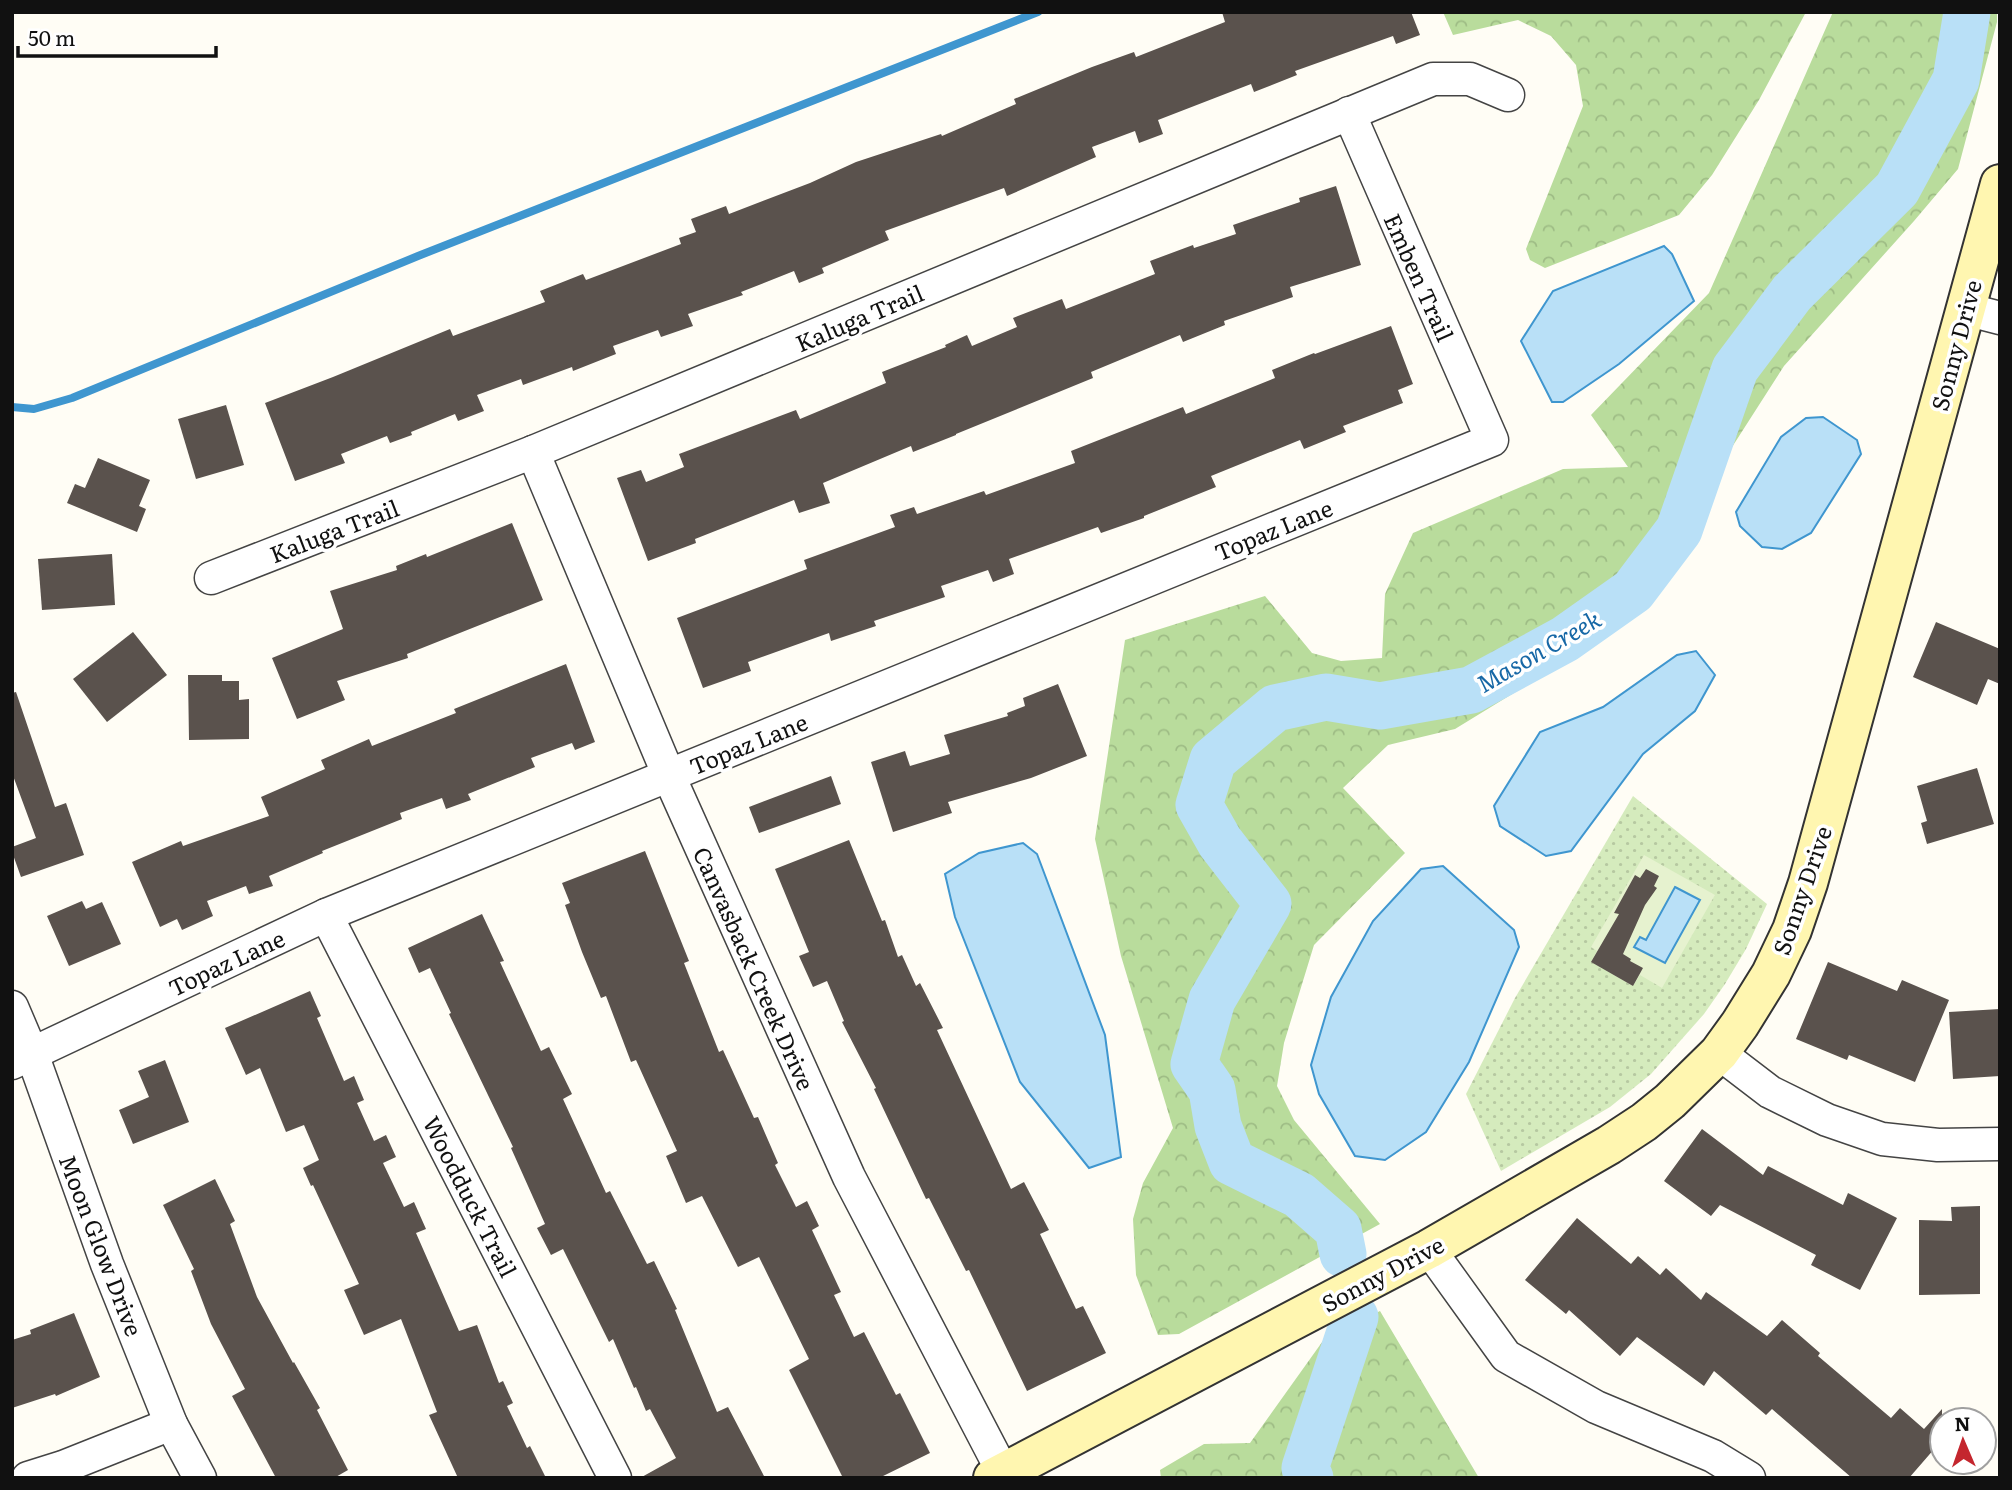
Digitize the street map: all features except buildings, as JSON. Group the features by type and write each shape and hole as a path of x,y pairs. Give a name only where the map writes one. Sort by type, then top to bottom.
{"street":[{"name":"Kaluga Trail","path":"211,578 533,452 1433,79 1470,79 1508,95"},
{"name":"Emben Trail","path":"1349,113 1492,440"},
{"name":"Sonny Drive","path":"1001,1476 1429,1250 1609,1145 1670,1101 1719,1053 1770,974 1792,930 1808,883 1983,314 2000,184"},
{"name":"Topaz Lane","path":"22,1059 326,915 1492,440"},
{"name":"Canvasback Creek Drive","path":"533,452 668,776 849,1177 1001,1476"},
{"name":"Woodduck Trail","path":"326,915 615,1478"},
{"name":"Moon Glow Drive","path":"12,1007 22,1059 171,1424 200,1478"},
{"path":"1719,1053 1770,1092 1826,1120 1882,1139 1938,1145 2000,1144"},
{"path":"1429,1250 1506,1356 1596,1407 1713,1456 1749,1478"},
{"path":"28,1478 171,1424"}],"green space":[{"path":"1443,12 1806,12 1759,100 1712,175 1679,215 1545,268 1530,260 1526,249 1583,106 1576,65 1551,36 1518,20 1453,35"},
{"path":"1833,12 1997,12 1997,22 1958,169 1784,366 1725,458 1675,567 1644,610 1455,729 1388,745 1343,788 1405,853 1314,945 1284,1043 1277,1086 1294,1120 1380,1224 1179,1334 1158,1335 1136,1275 1133,1219 1143,1183 1173,1128 1121,956 1095,839 1125,640 1265,596 1312,653 1341,661 1382,658 1385,594 1413,533 1563,469 1628,467 1591,415 1709,293"},
{"path":"1633,796 1767,904 1746,949 1725,984 1704,1014 1651,1074 1610,1107 1501,1171 1466,1094 1515,998"},
{"path":"1644,855 1715,895 1662,988 1640,975 1633,986 1591,962 1597,951 1591,947"},
{"path":"1380,1311 1479,1478 1161,1478 1160,1470 1204,1444 1250,1443 1325,1338"}],"water":[{"path":"1664,246 1672,254 1694,301 1619,364 1563,402 1552,402 1521,341 1553,291"},
{"path":"1823,417 1857,440 1861,454 1811,533 1782,549 1762,547 1740,526 1736,512 1781,437 1806,418"},
{"path":"1696,651 1715,675 1695,711 1643,754 1571,851 1546,856 1500,826 1494,806 1540,732 1603,707 1677,655"},
{"path":"1023,843 1037,854 1105,1035 1121,1157 1089,1168 1020,1082 955,917 945,874 979,853"},
{"path":"1443,866 1514,930 1519,947 1469,1062 1426,1132 1385,1160 1355,1156 1319,1094 1311,1065 1331,997 1373,921 1421,869"},
{"path":"1675,887 1700,900 1665,963 1634,947 1640,937 1646,940"}],"waterway":[{"path":"12,407 34,409 72,398 418,256 1038,12"},
{"name":"Mason Creek","path":"1343,1254 1338,1229 1299,1195 1232,1162 1218,1126 1212,1090 1194,1064 1212,1000 1268,904 1220,842 1199,805 1213,760 1275,708 1326,697 1380,706 1471,690 1565,639 1633,591 1679,530 1735,369 1792,293 1897,189 1956,80 1967,12"},
{"name":"Mason Creek","path":"1310,1478 1305,1468 1355,1317"}]}
